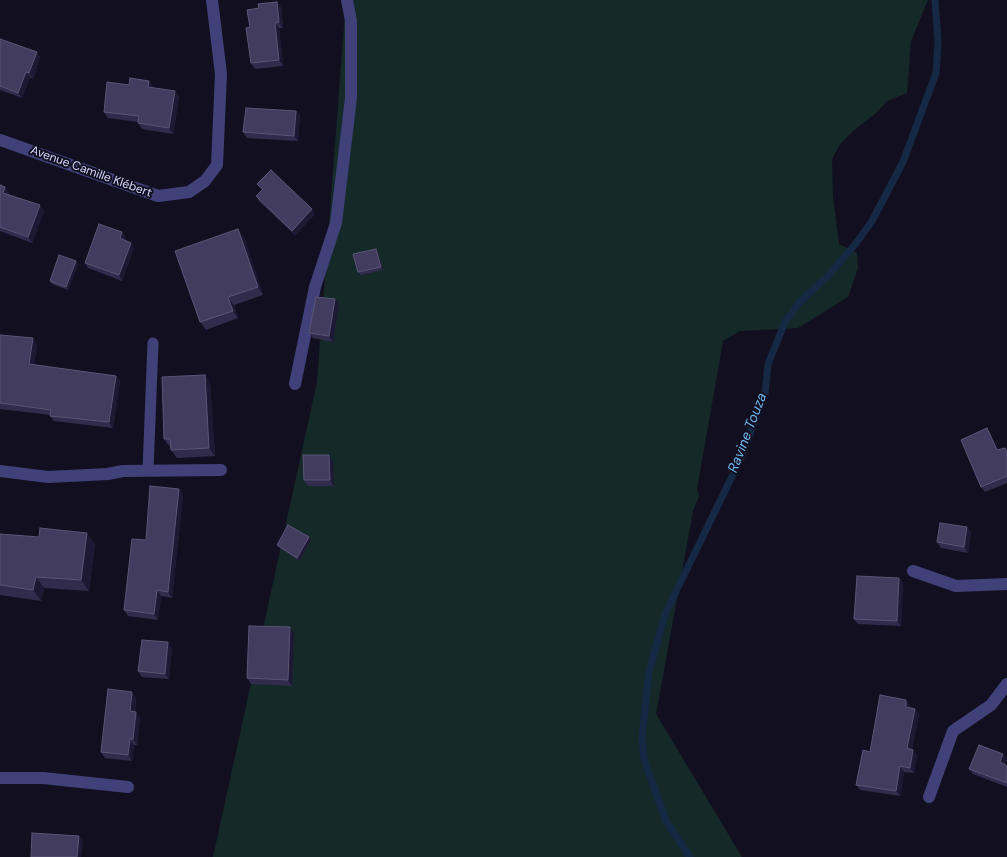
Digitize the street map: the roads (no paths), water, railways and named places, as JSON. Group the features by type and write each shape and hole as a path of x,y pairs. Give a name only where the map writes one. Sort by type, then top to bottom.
{"street":[{"name":"Avenue Camille Klébert","path":"0,140 158,196 189,192 205,181 216,165 221,74 212,0"},
{"path":"295,384 315,287 336,223 351,98 351,21 347,0"},
{"path":"0,471 48,477 108,474 123,471 221,470"},
{"path":"913,571 956,586 1007,584"},
{"path":"930,797 954,731 991,705 1007,684"},
{"path":"0,778 43,778 128,787"}],"lane":[{"path":"148,470 153,343"}],"waterway":[{"name":"Ravine Touza","path":"690,857 666,821 644,759 642,738 649,672 665,614 741,458 765,394 768,364 785,322 799,303 829,275 857,242 872,221 903,162 936,73 938,42 935,0"}]}
